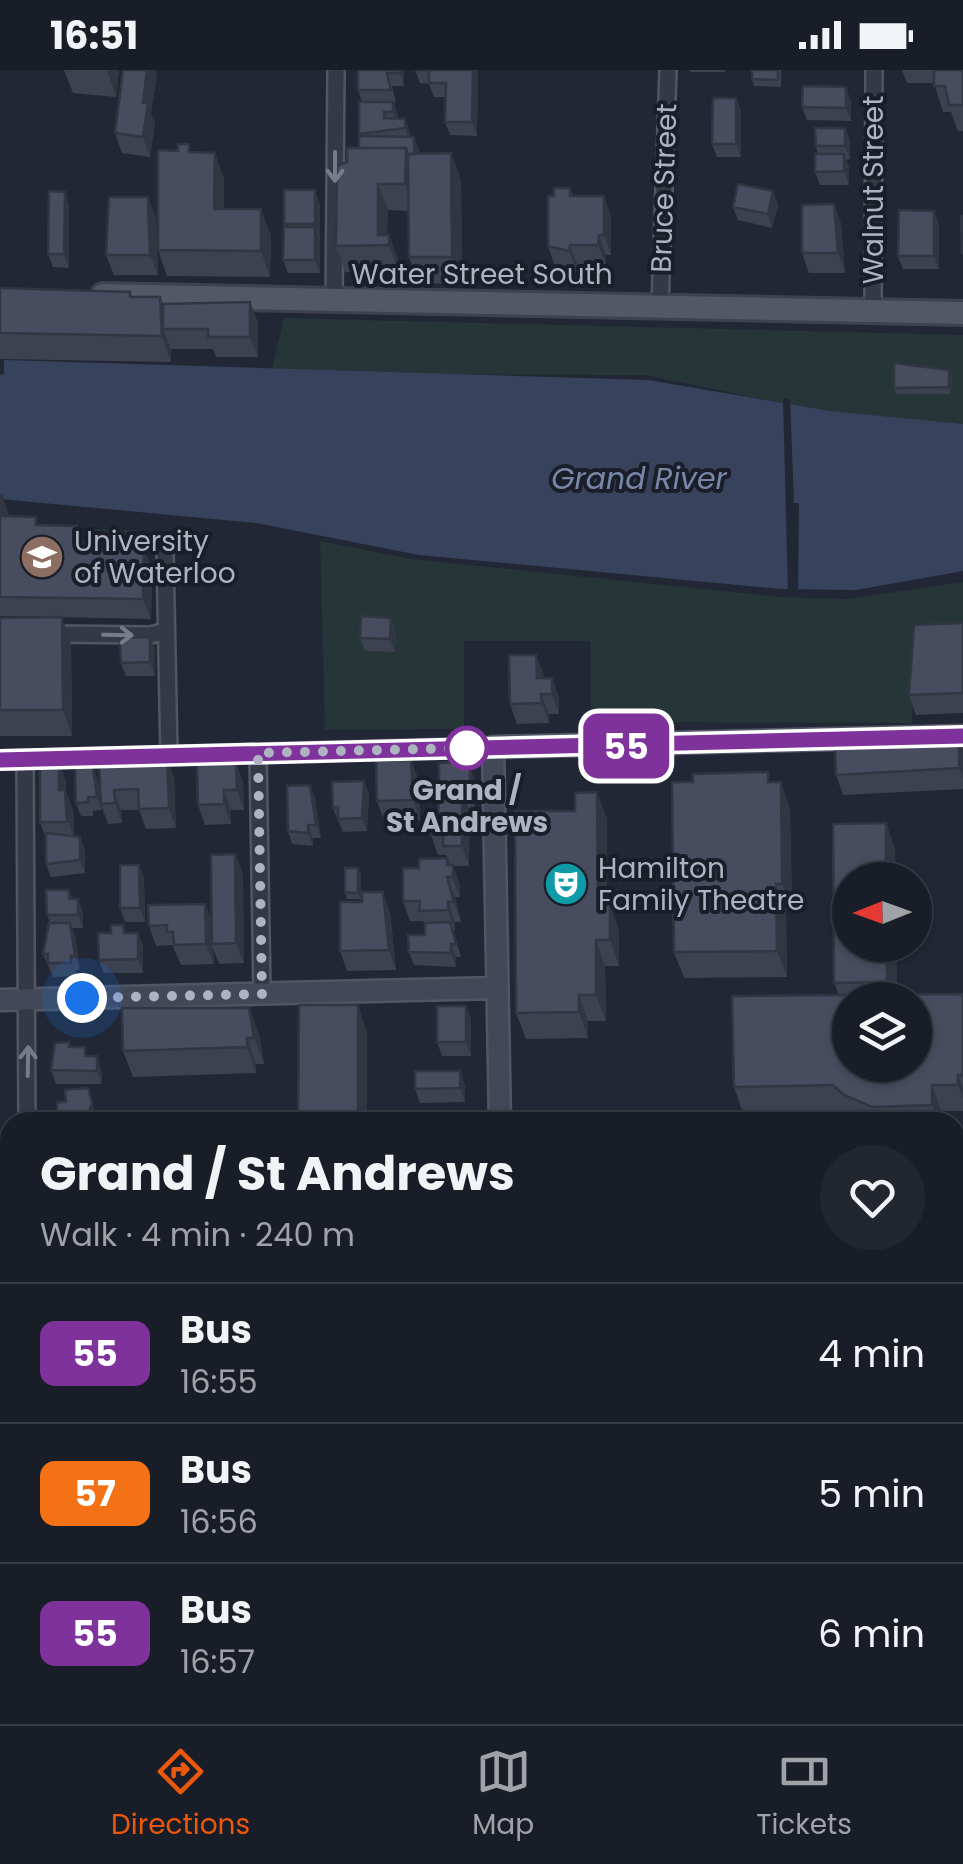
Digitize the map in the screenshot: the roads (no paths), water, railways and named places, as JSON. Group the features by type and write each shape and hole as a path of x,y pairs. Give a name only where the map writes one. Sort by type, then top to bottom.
{"main road":[{"name":"Water Street South","path":"75,294 334,303 963,313"},
{"path":"500,1112 494,747 963,736"},
{"path":"0,1000 496,988"}],"street":[{"path":"334,303 336,70"},
{"name":"Bruce Street","path":"660,306 668,70"},
{"name":"Walnut Street","path":"872,311 874,70"},
{"path":"166,554 169,756"},
{"path":"38,633 151,635 166,631"},
{"path":"0,760 494,747"},
{"path":"258,753 262,994"},
{"path":"25,759 26,1112"}],"water":[{"name":"Grand River","path":"4,360 648,380 830,411 963,424 963,571 856,590 781,589 419,555 256,523 0,499 0,375 4,374"}],"place":[{"name":"University of Waterloo","path":"42,557"},
{"name":"Grand / St Andrews","path":"467,748"},
{"name":"Hamilton Family Theatre","path":"566,884"}]}
